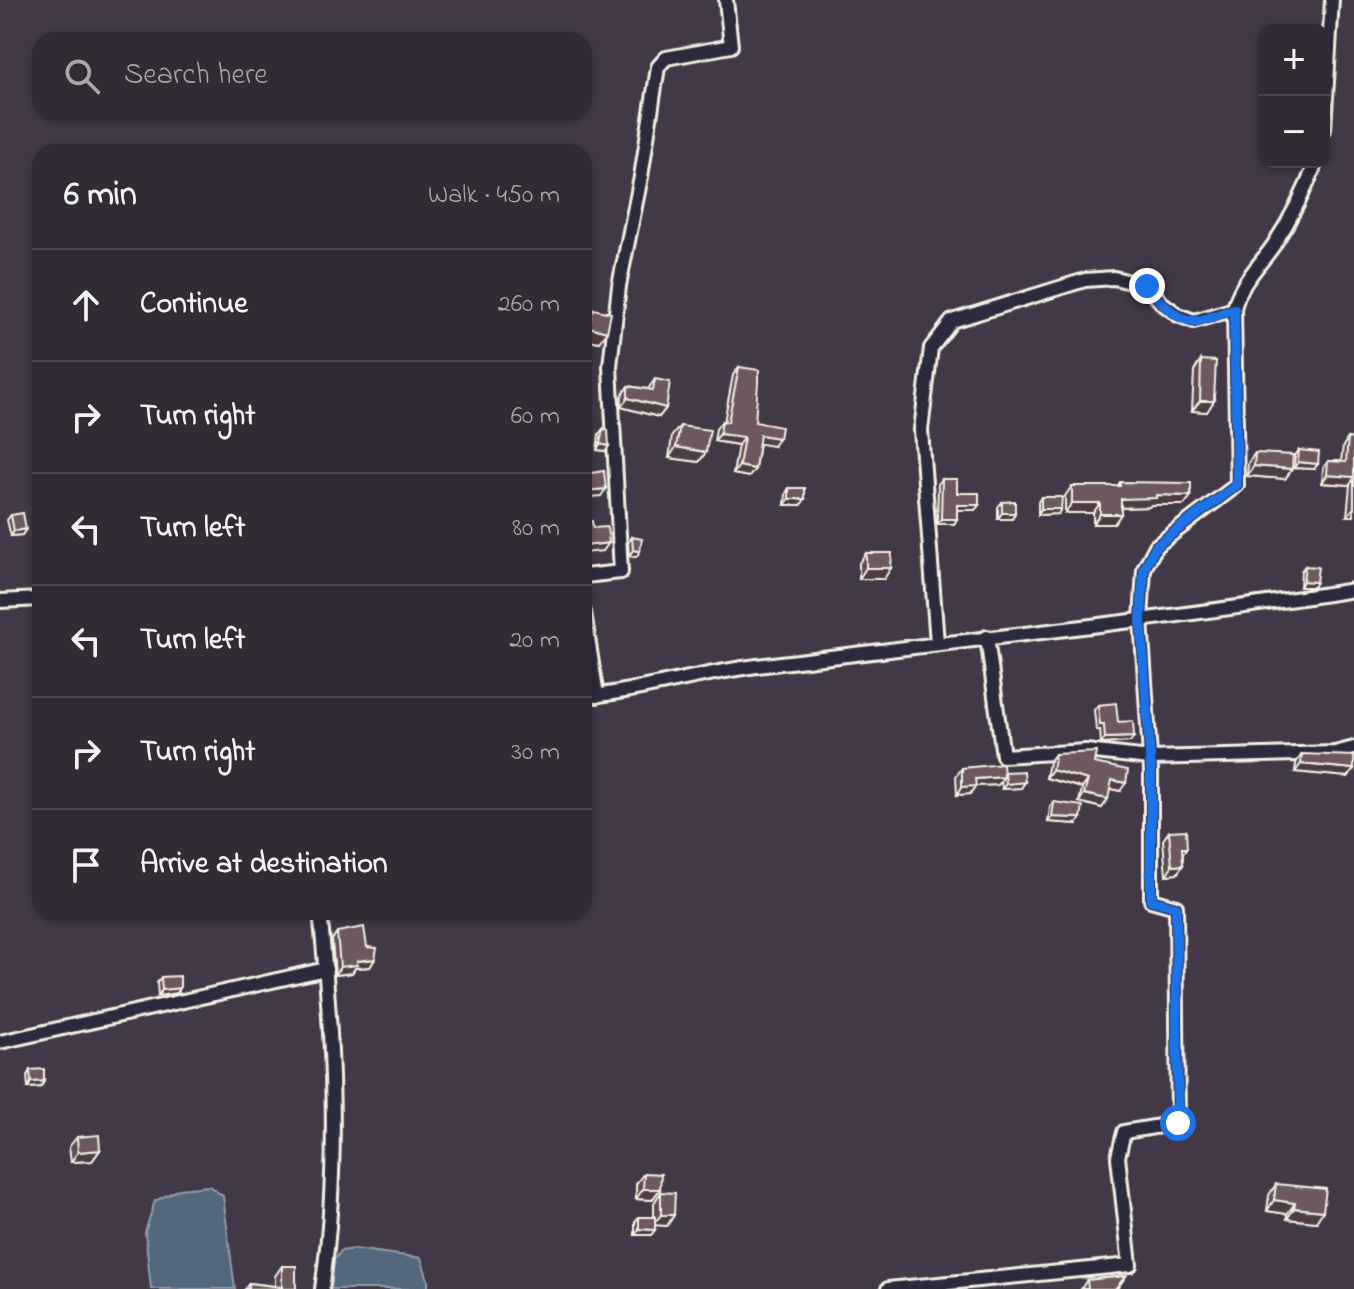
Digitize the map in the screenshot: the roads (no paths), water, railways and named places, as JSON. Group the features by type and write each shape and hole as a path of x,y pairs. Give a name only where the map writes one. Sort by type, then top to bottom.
{"street":[{"path":"592,575 621,572 610,366 619,286 641,177 658,67 666,58 731,46 726,0"},
{"path":"1326,96 1332,0"},
{"path":"888,1289 1130,1265 1118,1157 1124,1132 1178,1123 1176,907 1151,900 1150,758 1141,620 1144,569 1156,546 1237,485 1234,309 1237,294 1274,244 1300,200 1313,168"},
{"path":"937,643 921,430 931,348 952,321 1085,280 1114,278 1147,286 1178,315 1194,321 1234,309"},
{"path":"592,697 730,670 1141,620 1354,590"},
{"path":"0,601 32,599"},
{"path":"987,637 1003,756 1086,751 1150,758 1335,753 1354,748"},
{"path":"321,920 330,1008 331,1156 327,1257 322,1289"},
{"path":"0,1042 326,969"}],"water":[{"path":"209,1186 223,1196 235,1289 151,1289 145,1232 155,1201 179,1189"},
{"path":"354,1249 421,1258 428,1289 331,1289 334,1260 341,1251"}]}
